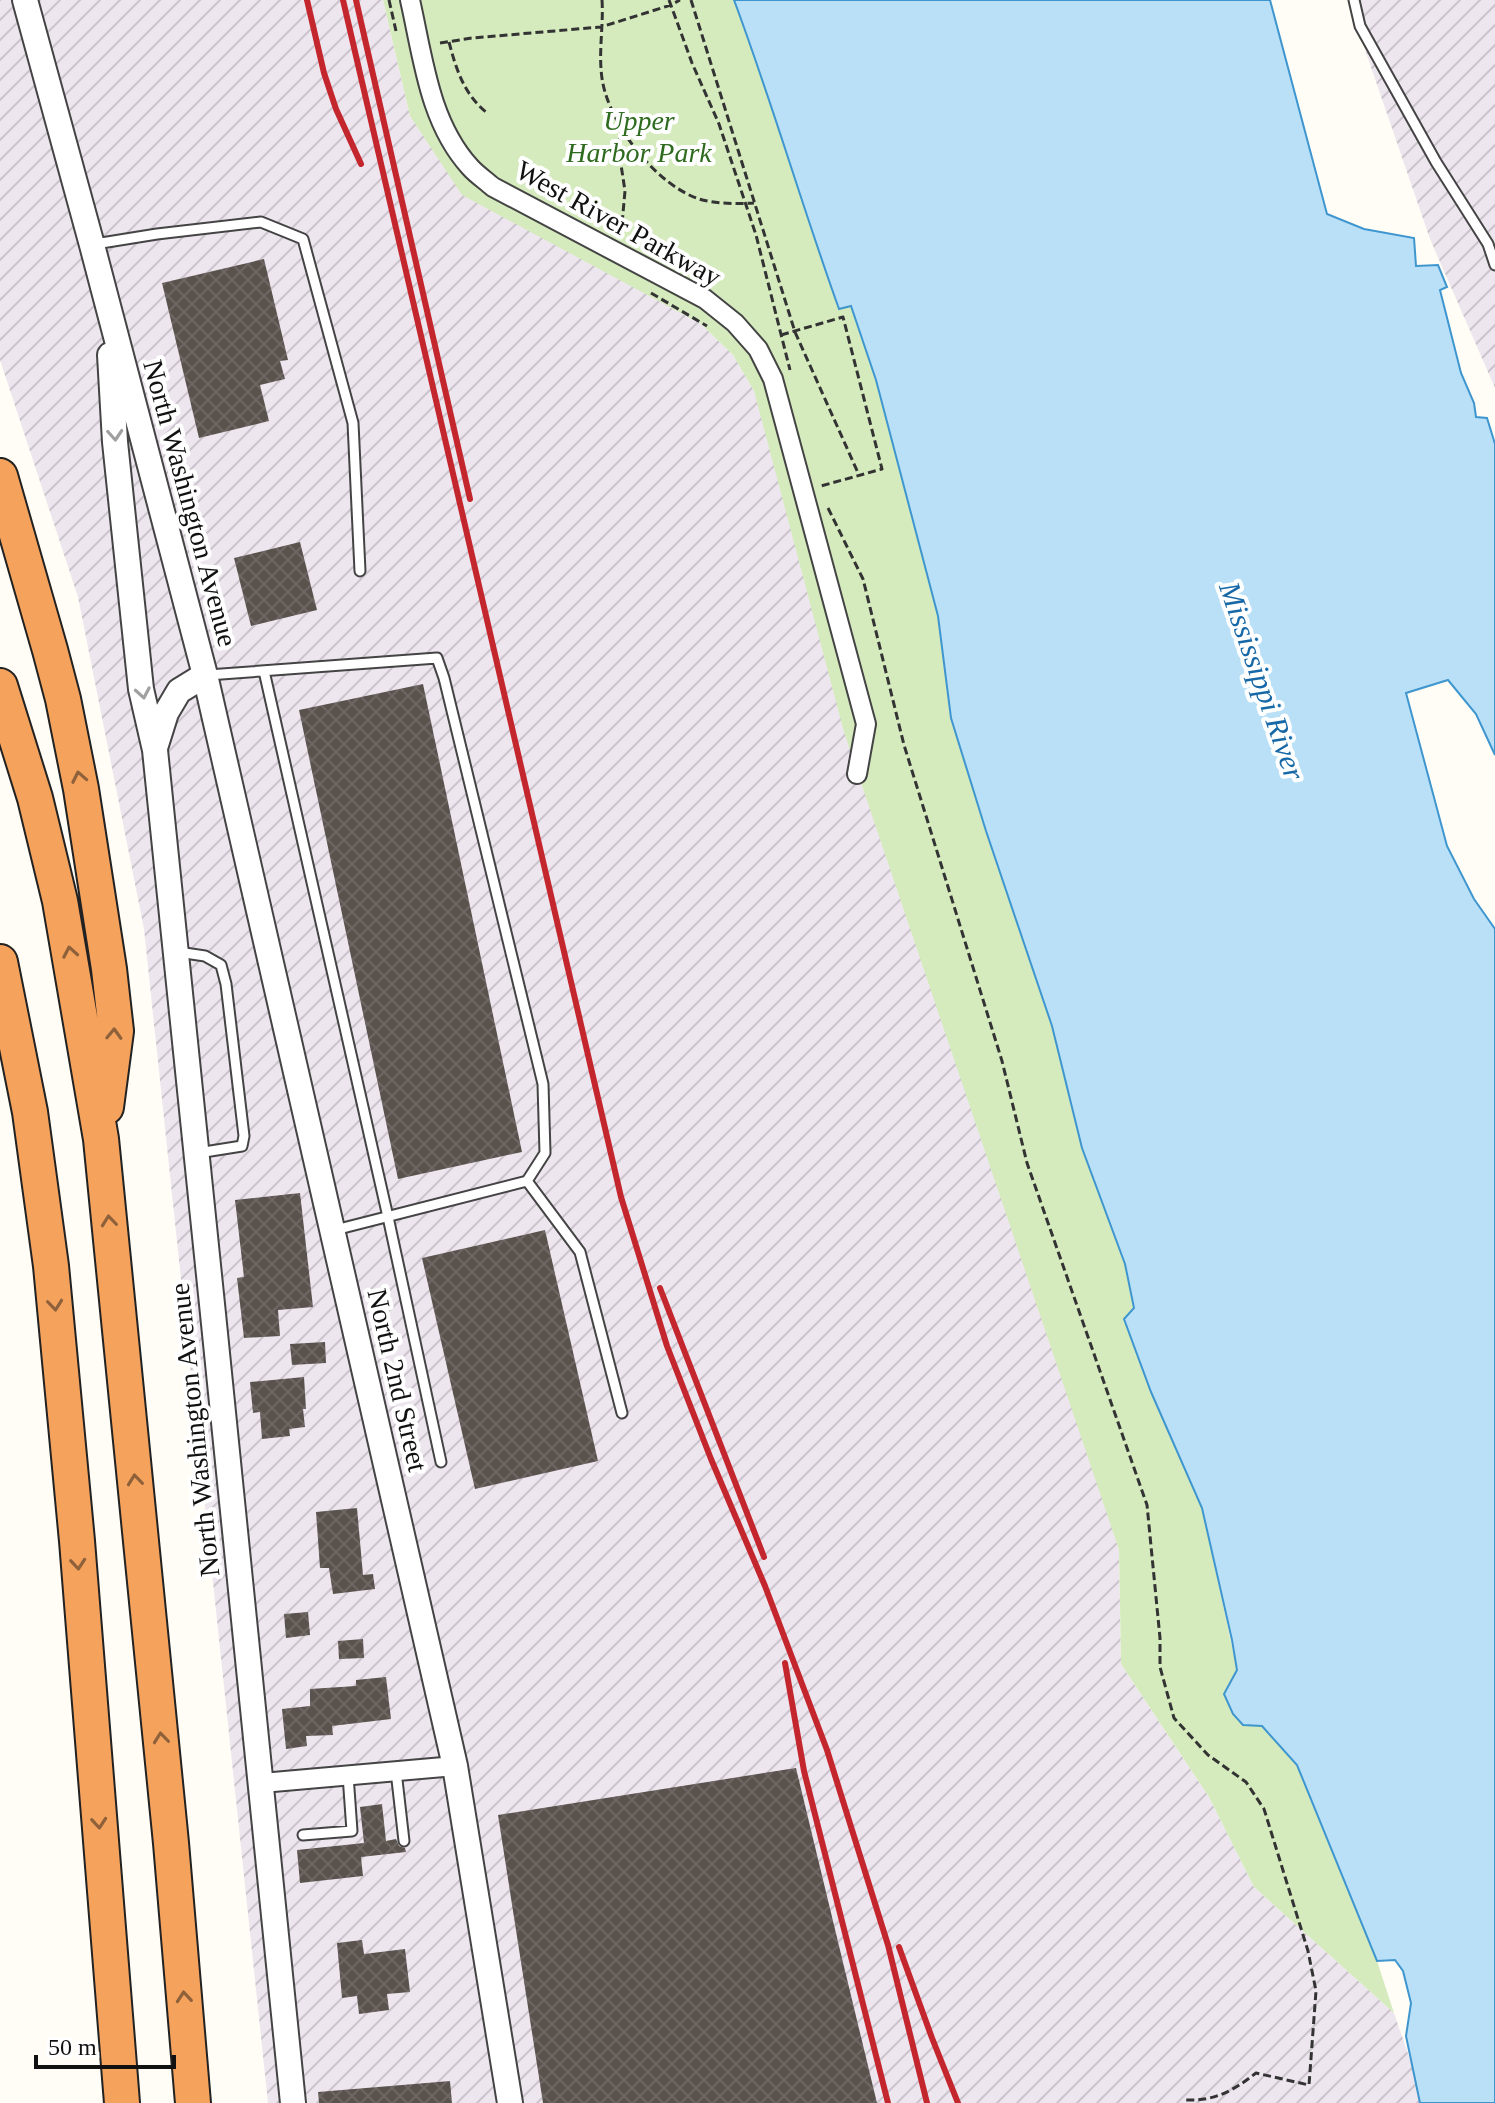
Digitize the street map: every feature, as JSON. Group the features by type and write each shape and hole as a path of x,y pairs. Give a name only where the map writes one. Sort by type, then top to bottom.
{"highway":[{"path":"0,476 63,699 81,789 109,969 116,1031 101,1139"},
{"path":"0,686 35,798 60,901 101,1139 171,1843 193,2103"},
{"path":"0,962 30,1112 47,1227 77,1541 122,2103"},
{"path":"0,1032 47,1227"}],"street":[{"name":"North Washington Avenue","path":"25,0 205,675 179,691 166,713 155,750"},
{"name":"West River Parkway","path":"410,0 432,97 451,142 471,168 493,187 705,299 735,323 758,349 773,379 866,724 857,774"},
{"name":"North Washington Avenue","path":"106,301 115,442 141,689 155,750 293,2103"},
{"name":"North 2nd Street","path":"205,675 455,1766 510,2103"},
{"path":"262,1783 455,1766"}],"lane":[{"path":"1354,0 1360,26 1436,162 1488,244 1495,265"},
{"path":"92,245 261,222 303,239 353,423 360,571"},
{"path":"205,675 437,658 543,1084 545,1153 527,1181 332,1231"},
{"path":"264,671 441,1462"},
{"path":"175,951 205,956 221,965 226,984 244,1136 242,1146 195,1154"},
{"path":"527,1181 580,1252 622,1413"},
{"path":"396,1771 404,1841"},
{"path":"303,1835 352,1831 348,1775"}],"path":[{"path":"389,0 398,38"},
{"path":"602,0 600,55 605,91 622,128 645,160 673,186 700,199 754,203"},
{"path":"669,0 719,124 756,235 793,381"},
{"path":"440,43 601,27 680,0"},
{"path":"691,0 795,332 859,475"},
{"path":"449,42 463,85 486,112"},
{"path":"621,235 625,191 618,145 622,128"},
{"path":"641,287 707,326"},
{"path":"781,335 843,317 882,469 824,485"},
{"path":"823,497 863,579 904,745 1002,1061 1027,1163 1147,1505 1160,1667 1174,1718 1208,1755 1246,1782 1264,1809 1308,1951 1316,1991 1309,2085 1256,2073 1226,2093 1205,2100 1186,2100 1185,2103"}],"shaded area":[{"path":"0,0 383,0 410,116 701,324 733,355 754,391 1119,1550 1121,1664 1209,1797 1254,1887 1394,2013 1425,2103 268,2103 144,929 78,597 0,360"},
{"path":"1348,0 1495,0 1495,388 1430,239"}],"green space":[{"name":"Upper Harbor Park","path":"383,0 734,0 839,308 851,305 876,380 938,616 951,718 1052,1026 1082,1148 1125,1264 1151,1392 1202,1508 1237,1670 1262,1726 1297,1765 1377,1961 1394,2013 1254,1887 1209,1797 1121,1664 1119,1550 844,732 754,391 733,355 701,324 462,195 410,116"}],"water":[{"name":"Mississippi River","path":"734,0 1270,0 1327,214 1364,229 1414,238 1416,266 1438,265 1447,287 1440,290 1461,373 1474,403 1476,417 1487,418 1495,444 1495,755 1476,714 1448,680 1406,693 1447,846 1474,899 1495,929 1495,2103 1420,2103 1406,2036 1411,2003 1403,1971 1395,1960 1377,1961 1297,1765 1262,1726 1243,1725 1233,1714 1224,1694 1237,1670 1202,1508 1151,1392 1124,1319 1134,1308 1125,1264 1082,1148 1052,1026 951,718 938,616 876,380 851,306 839,309"}],"building":[{"path":"264,259 288,360 280,361 285,379 260,385 269,421 199,438 162,283"},
{"path":"300,542 317,610 251,626 234,558"},
{"path":"423,684 522,1152 398,1179 299,710"},
{"path":"300,1193 313,1307 278,1310 280,1336 244,1338 237,1278 244,1277 235,1200"},
{"path":"545,1230 598,1461 475,1489 422,1258"},
{"path":"325,1342 326,1363 292,1365 290,1344"},
{"path":"304,1377 305,1427 289,1429 290,1436 262,1439 260,1412 253,1413 250,1382"},
{"path":"357,1508 363,1575 373,1574 375,1589 333,1594 329,1568 320,1568 316,1512"},
{"path":"308,1612 310,1635 286,1638 284,1614"},
{"path":"363,1639 364,1658 339,1659 338,1641"},
{"path":"386,1677 391,1719 332,1726 333,1735 306,1736 307,1746 286,1749 282,1709 310,1706 310,1689 356,1686 356,1680"},
{"path":"796,1768 877,2103 543,2103 498,1815"},
{"path":"382,1804 386,1841 396,1839 406,1852 361,1857 363,1876 300,1883 297,1850 364,1843 360,1807"},
{"path":"362,1940 364,1954 405,1949 410,1992 387,1994 389,2010 359,2014 357,1996 342,1998 337,1943"},
{"path":"450,2081 452,2103 319,2103 318,2092"}],"railway":[{"path":"307,0 324,73 336,109 361,164"},
{"path":"343,0 621,1197 667,1346 765,1586 827,1750 888,1945 927,2103"},
{"path":"356,0 470,499"},
{"path":"660,1288 764,1557"},
{"path":"785,1663 804,1771 888,2103"},
{"path":"899,1947 958,2103"}]}
